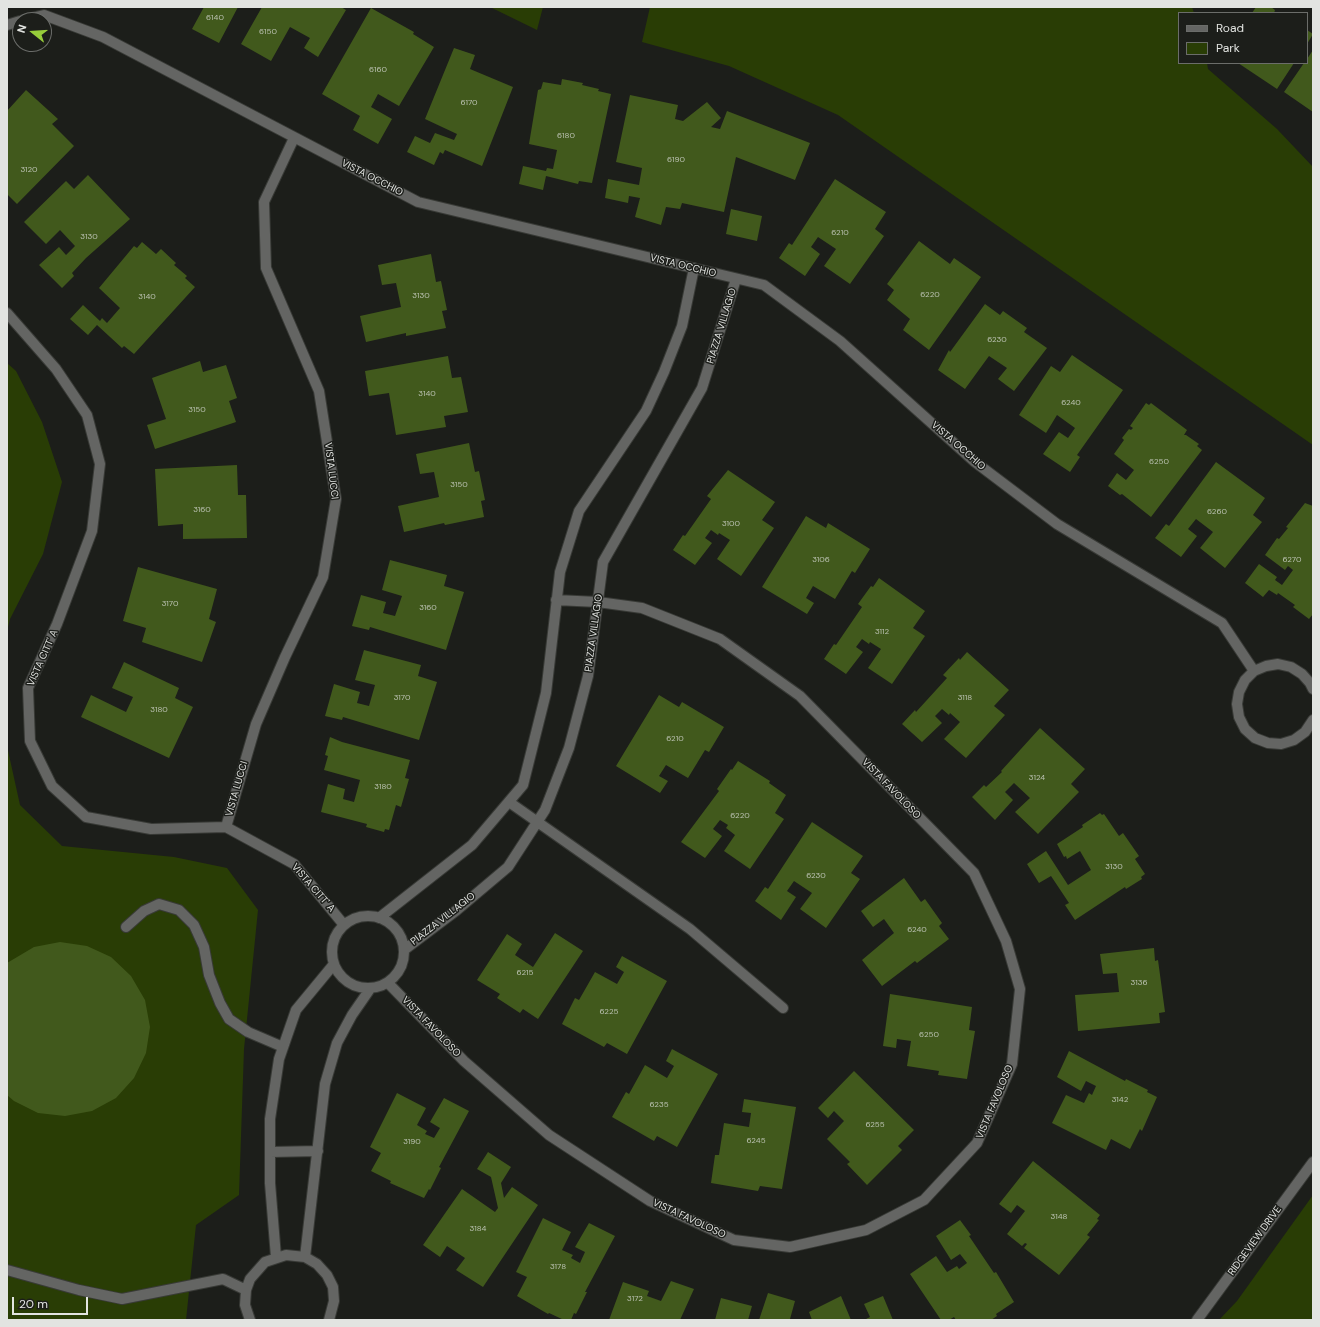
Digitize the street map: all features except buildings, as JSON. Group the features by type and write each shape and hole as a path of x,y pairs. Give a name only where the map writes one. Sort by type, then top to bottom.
{"street":[{"name":"VISTA OCCHIO","path":"52,18 102,37 418,202 764,285 840,340 975,462 1057,524 1222,623 1254,671"},
{"name":"VISTA LUCCI","path":"226,827 256,724 285,657 323,577 336,499 320,391 266,268 264,202 294,138"},
{"path":"379,918 472,845 523,785 546,693 560,572 579,511 646,411 664,372 682,326 694,268"},
{"name":"PIAZZA VILLAGIO","path":"404,950 457,910 508,867 545,810 569,748 588,676 603,562 702,388 736,279"},
{"name":"VISTA CITT' A","path":"7,313 56,369 87,415 100,464 92,531 57,624 28,688 30,741 52,786 86,817 151,829 226,827 294,864 344,925"},
{"name":"VISTA FAVOLOSO","path":"388,982 464,1061 549,1135 650,1201 734,1240 790,1247 866,1230 924,1200 977,1143 1012,1064 1020,989 1006,941 974,873 800,696 720,639 642,608 598,602 556,600"},
{"path":"1313,689 1302,674 1291,667 1278,664 1266,666 1254,671 1245,680 1239,692 1236,704 1239,717 1245,729 1255,738 1268,743 1281,744 1294,740 1305,732 1313,720"},
{"path":"509,802 690,929 783,1008"},
{"path":"126,927 144,911 159,904 179,910 194,925 204,947 209,975 220,1003 229,1019 248,1032 283,1047"},
{"path":"367,916 379,918 389,923 396,930 402,940 404,950 400,968 395,976 388,982 370,989 352,985 338,972 334,964 332,954 333,943 337,933 344,925 355,918 367,916"},
{"path":"276,1257 270,1183 270,1119 279,1059 296,1010 334,964"},
{"path":"305,1257 325,1084 337,1043 352,1015 370,989"},
{"path":"270,1152 318,1150"},
{"name":"RIDGEVIEW DRIVE","path":"1197,1320 1313,1162"},
{"path":"250,1320 245,1305 246,1290 250,1279 265,1262 276,1257 286,1255 305,1257 317,1264 327,1275 333,1287 334,1301 329,1320"},
{"path":"7,1270 79,1290 122,1299 224,1279 246,1290"}],"green space":[{"path":"490,7 543,7 537,30"},
{"path":"650,7 1192,7 1194,12 1178,12 1178,64 1207,64 1208,69 1277,129 1313,167 1313,445 838,115 729,66 642,42"},
{"path":"7,363 16,371 42,422 62,482 43,554 10,619 7,631"},
{"path":"7,746 20,805 62,846 174,857 227,868 258,910 244,1049 239,1195 196,1225 186,1320 7,1320"},
{"path":"1313,1195 1313,1320 1219,1320 1237,1301"}]}
